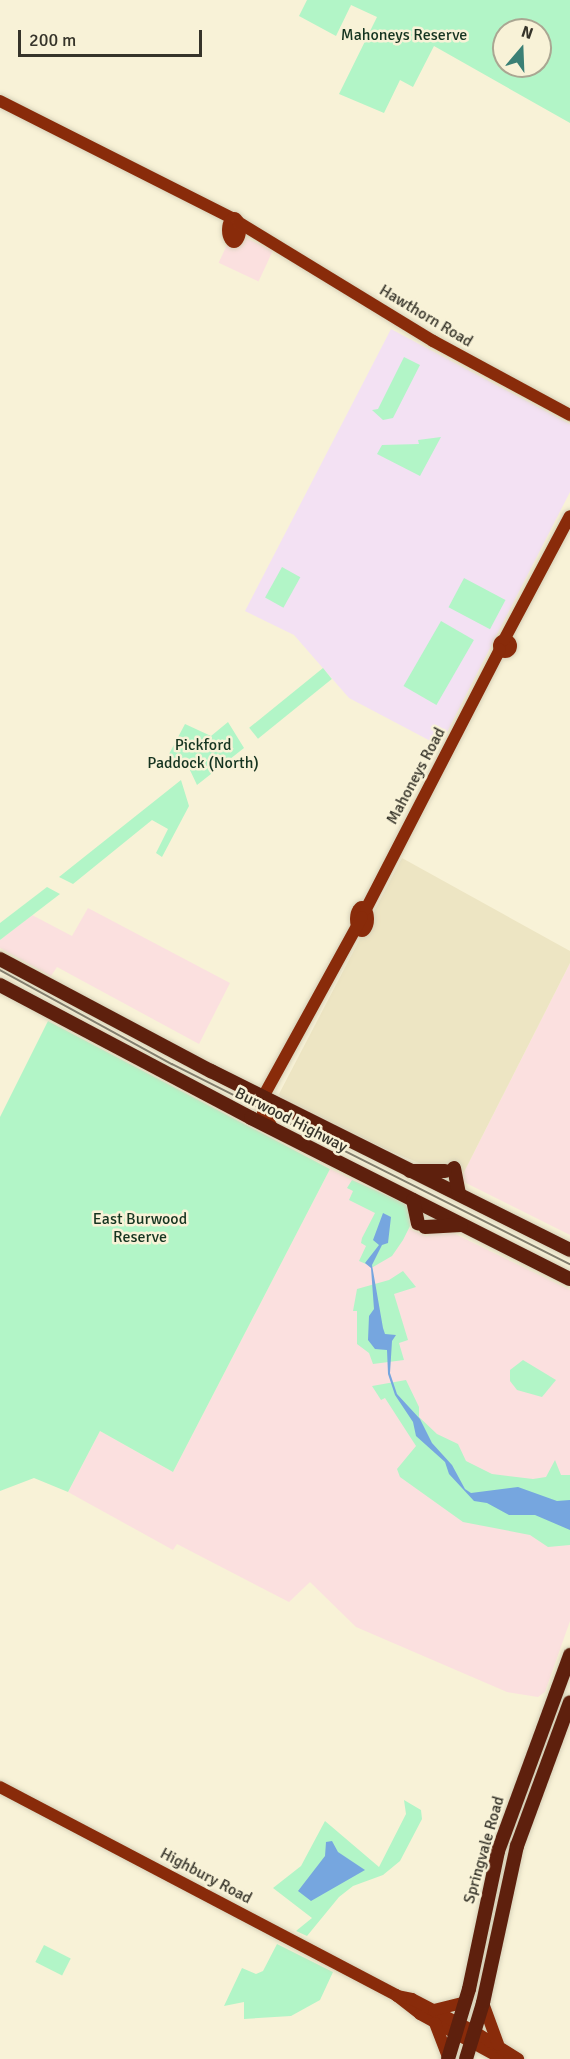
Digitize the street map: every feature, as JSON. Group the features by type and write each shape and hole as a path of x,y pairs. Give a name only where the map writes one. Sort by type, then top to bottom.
{"highway":[{"name":"Burwood Highway","path":"0,959 408,1171 570,1250"},
{"name":"Burwood Highway","path":"0,985 273,1130 570,1279"},
{"path":"52,987 48,1000 57,1015"},
{"path":"408,1171 449,1169 459,1194"},
{"path":"412,1200 422,1225 466,1226"},
{"name":"Springvale Road","path":"448,2058 465,2002 498,1851 570,1655"},
{"name":"Springvale Road","path":"466,2059 483,2004 514,1854 570,1702"}],"main road":[{"name":"Hawthorn Road","path":"0,101 268,241 433,341 570,415"},
{"name":"Mahoneys Road","path":"269,1100 278,1073 361,912 505,646 570,516"},
{"path":"269,1100 263,1112 273,1130"},
{"name":"Highbury Road","path":"0,1787 396,1995 433,2010 497,2054 518,2059"},
{"name":"Highbury Road","path":"396,1995 435,2023 458,2029"},
{"path":"433,2010 465,2002"},
{"path":"483,2004 497,2054"},
{"path":"435,2023 448,2058"}],"shaded area":[{"path":"233,232 273,251 259,281 219,263"},
{"path":"391,329 570,424 570,492 440,746 349,698 294,635 245,611"},
{"path":"402,858 570,951 570,963 460,1180 378,1146 281,1098 279,1094"},
{"path":"88,908 230,983 199,1044 57,967 51,976 0,948 0,940 32,915 72,936"},
{"path":"570,963 570,1235 460,1180"},
{"path":"330,1169 406,1205 409,1229 427,1236 435,1230 451,1232 570,1290 570,1621 545,1692 538,1697 507,1692 356,1627 310,1582 289,1602 177,1544 173,1550 68,1492 100,1431 173,1472"}],"green space":[{"name":"Mahoneys Reserve","path":"307,0 570,0 570,123 434,46 413,87 400,80 384,113 339,94 377,17 351,5 336,36 299,16"},
{"path":"404,357 420,365 393,418 383,420 372,410 378,409"},
{"path":"441,437 420,476 377,454 382,445 419,444 418,440"},
{"path":"282,567 300,577 283,608 265,598"},
{"path":"464,578 505,600 490,629 449,607"},
{"path":"441,621 474,640 436,705 404,686"},
{"path":"323,668 332,679 258,739 249,728"},
{"name":"Pickford Paddock (North)","path":"228,722 244,748 197,785 189,768 168,756 185,724 211,736"},
{"path":"181,780 189,806 162,857 156,853 168,829 152,820 73,884 59,877"},
{"path":"47,887 60,894 0,940 0,923"},
{"name":"East Burwood Reserve","path":"48,1021 330,1169 173,1472 100,1431 68,1492 34,1478 0,1491 0,1117"},
{"path":"352,1180 404,1203 409,1209 410,1226 403,1240 392,1256 373,1267 359,1261 366,1246 361,1243 362,1238 375,1213 349,1200 353,1191 347,1188"},
{"path":"403,1271 416,1287 394,1294 408,1340 399,1343 404,1360 373,1364 369,1353 357,1344 357,1311 353,1311 357,1289 389,1280"},
{"path":"523,1360 556,1380 542,1397 517,1390 510,1381 510,1370"},
{"path":"406,1380 419,1407 419,1417 437,1434 458,1444 466,1461 492,1474 533,1479 546,1477 555,1460 561,1475 570,1475 570,1545 548,1547 530,1535 463,1522 400,1477 397,1469 416,1446 385,1398 381,1400 372,1386"},
{"path":"404,1800 421,1810 422,1819 400,1861 383,1875 353,1886 339,1897 307,1936 296,1931 312,1918 273,1888 301,1866 325,1821 379,1867 406,1814"},
{"path":"277,1944 333,1972 320,2000 291,2016 244,2019 244,2002 224,2006 242,1968 256,1974 263,1971"},
{"path":"44,1945 71,1959 62,1976 35,1962"}],"water":[{"path":"383,1213 391,1217 388,1243 382,1245 372,1265 385,1334 396,1335 392,1341 390,1373 397,1394 420,1419 432,1443 452,1465 465,1489 471,1493 518,1487 557,1501 570,1500 570,1530 535,1515 509,1515 487,1503 474,1501 449,1474 445,1462 416,1436 413,1422 395,1395 388,1374 387,1350 375,1349 368,1340 369,1316 374,1309 371,1268 365,1263 379,1245 373,1240"},
{"path":"332,1841 338,1852 365,1870 311,1901 298,1891 325,1856 326,1842"}],"tram line":[{"path":"0,970 172,1064 570,1264"}]}
